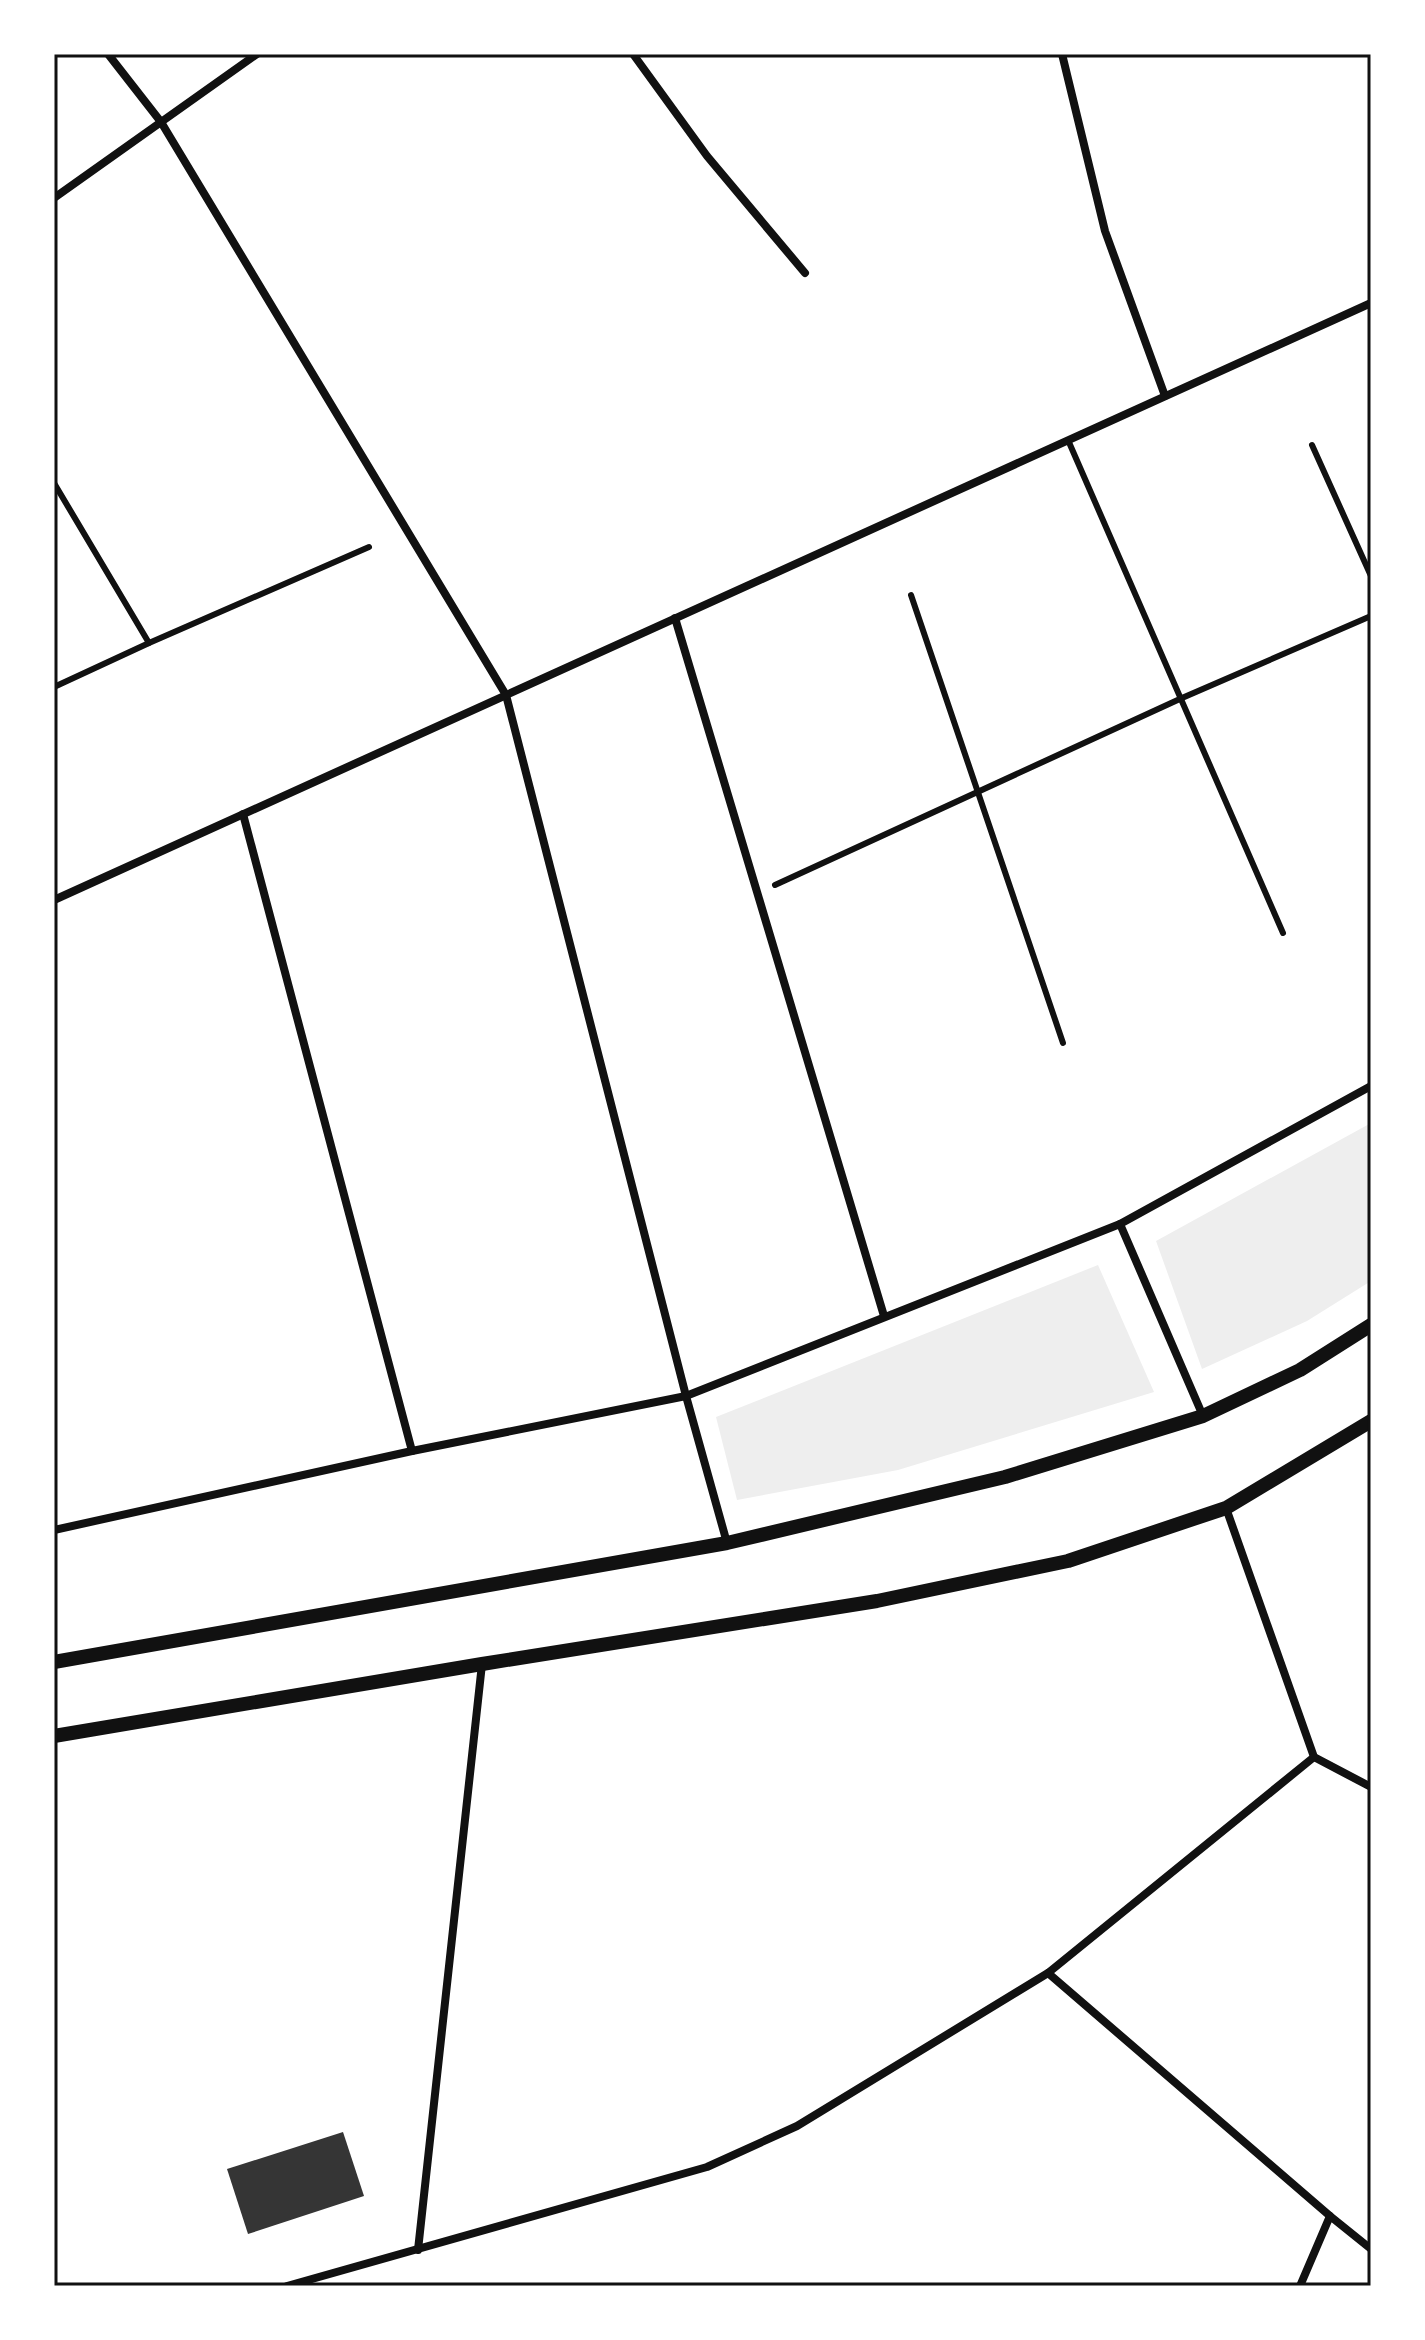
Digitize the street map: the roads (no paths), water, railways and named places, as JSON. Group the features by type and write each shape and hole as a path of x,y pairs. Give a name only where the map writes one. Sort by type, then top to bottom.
{"street":[{"path":"108,54 161,122 506,695 686,1396 727,1543"},
{"path":"54,198 257,54"},
{"path":"633,54 707,156 805,273"},
{"path":"1062,54 1105,231 1165,396"},
{"path":"54,900 1371,303"},
{"path":"675,618 884,1316"},
{"path":"243,814 412,1451"},
{"path":"54,1530 412,1451 686,1396 1120,1224 1371,1086"},
{"path":"1120,1224 1203,1416"},
{"path":"54,1662 727,1543 1005,1477 1203,1416 1300,1370 1371,1325"},
{"path":"54,1736 877,1601 1068,1561 1226,1508 1371,1421"},
{"path":"1226,1508 1314,1757 1371,1787"},
{"path":"418,2250 482,1664"},
{"path":"287,2286 707,2167 797,2126 1048,1973 1314,1757"},
{"path":"1048,1973 1371,2249"},
{"path":"1300,2286 1330,2216"}],"lane":[{"path":"1068,440 1283,933"},
{"path":"1312,445 1371,576"},
{"path":"54,483 149,643"},
{"path":"54,687 369,547"},
{"path":"911,595 1063,1043"},
{"path":"775,885 1182,698 1371,616"}]}
